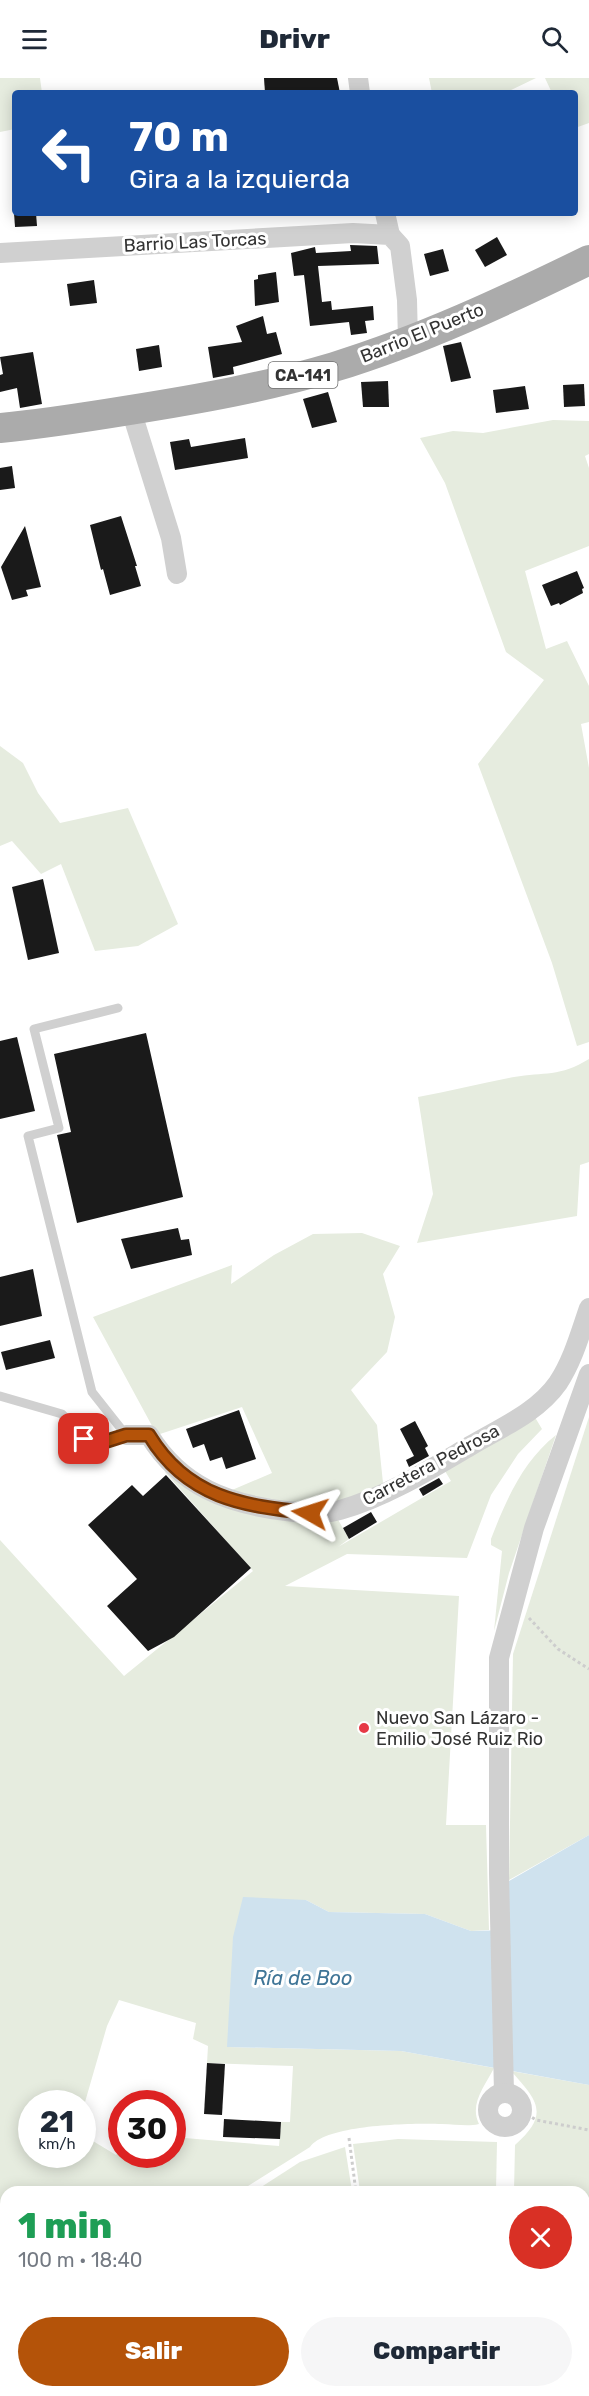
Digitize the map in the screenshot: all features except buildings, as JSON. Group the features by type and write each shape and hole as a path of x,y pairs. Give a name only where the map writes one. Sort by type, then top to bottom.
{"main road":[{"name":"Barrio El Puerto","path":"0,428 66,421 239,392 335,366 408,341 523,292 589,260"}],"street":[{"path":"386,216 390,235 400,246 407,300 408,341"},
{"name":"Barrio Las Torcas","path":"0,253 353,233 390,235"},
{"path":"131,410 171,538 177,574"},
{"name":"Carretera Pedrosa","path":"126,1435 149,1435 158,1450 178,1472 211,1493 262,1508 310,1513 338,1511 371,1499 439,1465 536,1407 557,1384 573,1356 589,1308"},
{"path":"504,2093 499,1874 499,1658 534,1528 589,1374"},
{"path":"504,2093 512,2094 519,2101 522,2111 518,2121 504,2127 496,2124 490,2118 488,2107 495,2096 504,2093"}],"lane":[{"path":"0,1396 62,1414 84,1439 104,1442 126,1435 92,1392 28,1136 59,1128 34,1029 118,1008"}],"path":[{"path":"514,1602 558,1649 589,1669"},
{"path":"522,2111 536,2120 589,2130"},
{"path":"349,2138 355,2186"}],"shaded area":[{"path":"0,78 40,78 42,90 12,90 12,130 0,132"},
{"path":"429,78 536,78 511,90 431,90"},
{"path":"545,78 589,78 589,123 578,127 578,90 551,90"},
{"path":"553,420 589,421 589,454 585,456 589,468 589,546 525,571 546,649 567,641 589,686 589,722 581,724 589,768 589,1042 577,1046 552,963 478,764 544,680 506,652 445,483 420,438 453,431 483,433"},
{"path":"0,746 23,763 38,793 60,823 128,808 178,924 138,946 95,951 61,864 41,874 12,841 0,846"},
{"path":"589,1059 589,1162 580,1165 577,1216 417,1243 433,1194 418,1097 514,1077 552,1073 569,1069"},
{"path":"362,1233 400,1246 383,1274 395,1317 387,1352 351,1390 377,1425 383,1483 358,1500 287,1507 225,1493 272,1473 242,1407 157,1435 93,1317 232,1265 231,1284 274,1255 313,1234"},
{"path":"533,1414 542,1429 518,1454 491,1495 467,1558 347,1554 285,1586 459,1596 446,1825 486,1825 489,1930 471,1931 425,1914 329,1912 306,1900 227,2047 401,2051 494,2068 477,2102 476,2117 479,2124 392,2125 351,2129 319,2139 248,2186 0,2186 0,1540 124,1676 253,1571 164,1471 204,1499 238,1508 336,1516 349,1539 338,1547 451,1481 442,1466","holes":["119,2000 196,2023 193,2039 208,2046 207,2063 293,2066 290,2122 281,2122 279,2146 186,2138 186,2168 108,2168 108,2150 96,2143 96,2168 18,2168 18,2090 88,2090 107,2026"]},
{"path":"589,1417 589,1835 509,1880 513,1654"},
{"path":"556,1435 509,1573 494,1631 502,1551 491,1545 491,1539 509,1496 525,1469 544,1445"},
{"path":"511,2071 589,2085 589,2186 514,2186 515,2145 533,2125 536,2116 536,2108 528,2091"},
{"path":"398,2139 497,2142 496,2186 359,2186 353,2144"},
{"path":"345,2147 351,2186 263,2186 300,2162"}],"water":[{"name":"Ría de Boo","path":"589,1835 589,2085 401,2051 227,2047 233,1937 243,1897 306,1900 329,1912 425,1914 471,1931 509,1930 509,1881"}],"place":[{"name":"Nuevo San Lázaro - Emilio José Ruiz Rio","path":"364,1728"}],"route":[{"path":"84,1439 104,1442 126,1435 149,1435 158,1450 178,1472 211,1493 262,1508 310,1513"}]}
